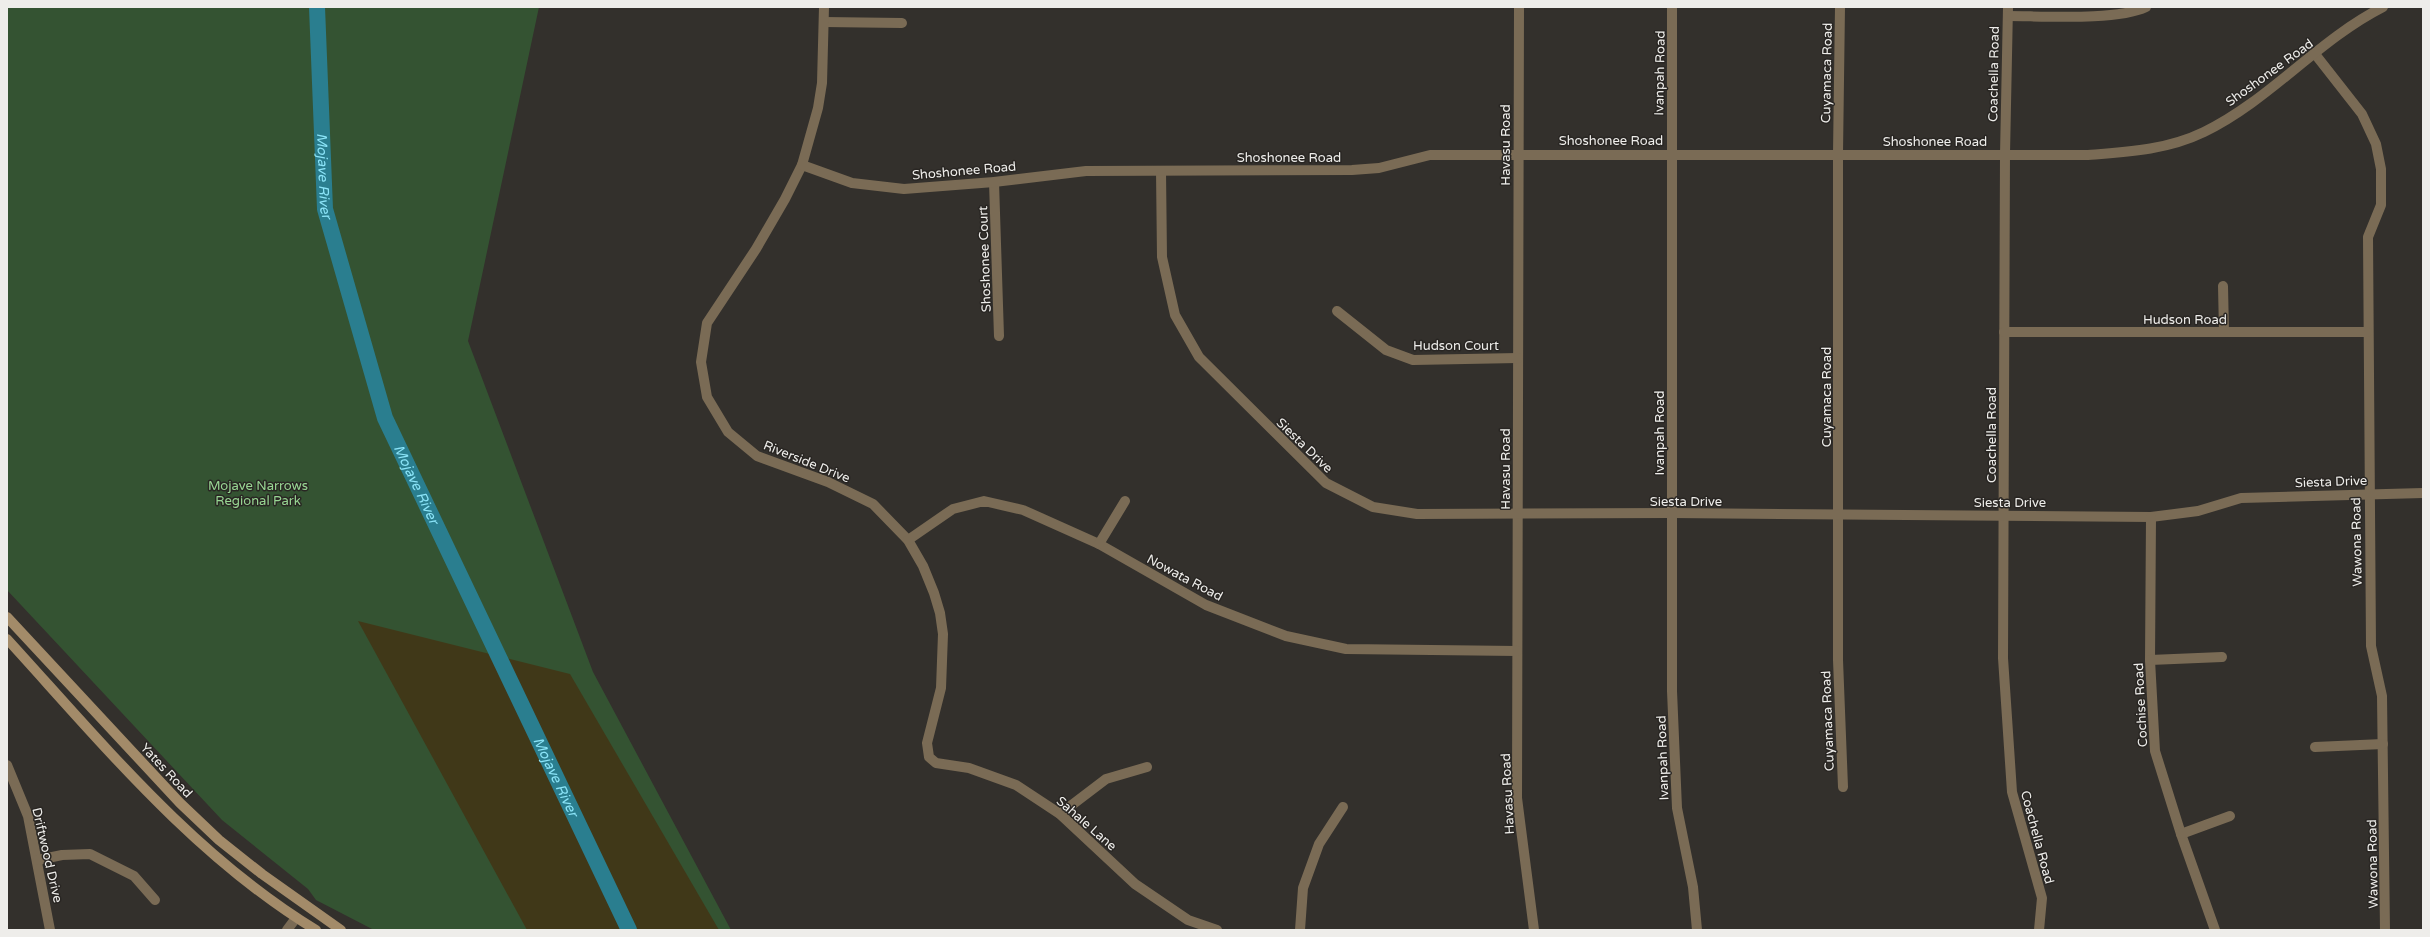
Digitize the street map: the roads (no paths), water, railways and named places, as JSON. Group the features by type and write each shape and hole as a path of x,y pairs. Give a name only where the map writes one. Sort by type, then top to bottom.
{"main road":[{"name":"Yates Road","path":"7,617 191,814 219,840 262,874 341,930"},
{"path":"7,639 168,812 216,858 296,918 312,927"}],"street":[{"name":"Riverside Drive","path":"824,7 822,83 818,108 802,165 785,199 756,249 707,323 701,362 707,397 728,432 757,456 828,482 873,504 908,540 923,566 934,593 940,613 943,634 942,688 927,743 929,757"},
{"name":"Havasu Road","path":"1519,7 1517,798 1534,930"},
{"name":"Ivanpah Road","path":"1672,7 1672,691 1677,808 1693,888 1697,930"},
{"name":"Cuyamaca Road","path":"1840,7 1838,153 1838,660 1842,787"},
{"path":"2008,11 2082,16 2134,12 2146,7"},
{"name":"Shoshonee Road","path":"802,165 852,183 904,189 994,182 1086,171 1352,170 1379,168 1430,155 1518,153 1838,153 2088,155 2127,152 2165,146 2204,132 2260,98 2352,26 2383,7"},
{"name":"Coachella Road","path":"2008,11 2005,154 2004,658 2012,792 2042,898 2039,930"},
{"path":"824,22 902,23"},
{"name":"Wawona Road","path":"2315,54 2362,114 2376,144 2381,169 2381,205 2368,237 2367,332 2370,646 2382,696 2385,930"},
{"name":"Siesta Drive","path":"1160,171 1162,258 1175,315 1199,357 1287,446 1326,483 1373,507 1417,514 2005,514 2150,517 2198,511 2241,498 2369,493 2423,493"},
{"name":"Shoshonee Court","path":"994,182 999,336"},
{"path":"2223,286 2224,332"},
{"name":"Hudson Court","path":"1337,311 1386,350 1413,360 1518,358"},
{"name":"Hudson Road","path":"2004,332 2367,332"},
{"name":"Nowata Road","path":"908,540 953,509 984,501 1023,510 1098,544 1206,605 1286,636 1346,649 1517,651"},
{"path":"1098,544 1125,501"},
{"name":"Cochise Road","path":"2150,517 2150,660 2155,751 2181,834 2215,930"},
{"path":"2150,660 2222,657"},
{"path":"2314,747 2383,744"},
{"name":"Sahale Lane","path":"929,757 936,763 969,768 1016,785 1060,814 1135,884 1188,920 1217,930"},
{"name":"Driftwood Drive","path":"7,765 28,816 38,860 50,930"},
{"path":"1060,814 1106,779 1147,768"},
{"path":"1300,930 1306,881 1319,844 1343,807"},
{"path":"2181,834 2230,816"},
{"path":"38,860 62,855 90,854 134,876 155,900"},
{"path":"287,930 296,918"}],"waterway":[{"name":"Mojave River","path":"317,7 325,209 385,418 629,930"}],"park label":[{"name":"Mojave Narrows Regional Park","path":"258,492"}]}
